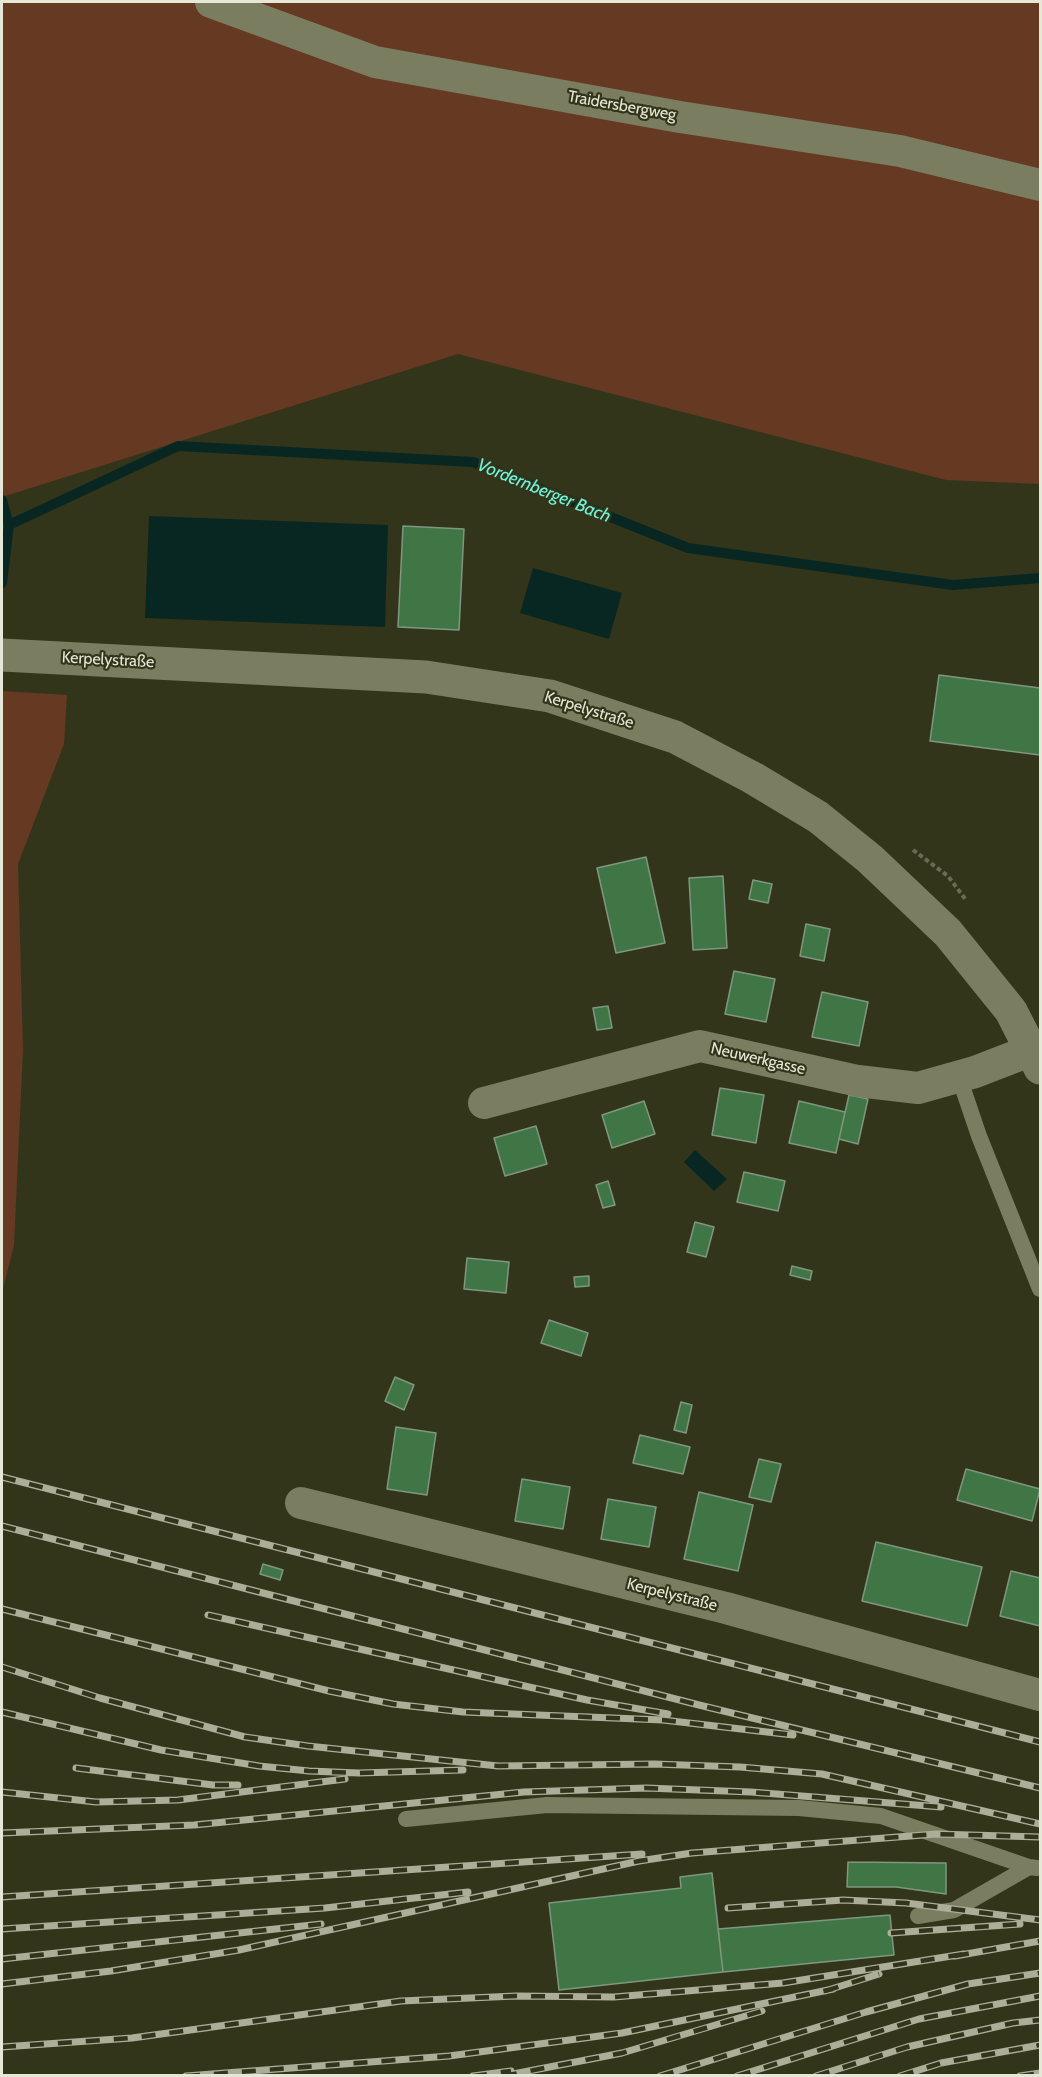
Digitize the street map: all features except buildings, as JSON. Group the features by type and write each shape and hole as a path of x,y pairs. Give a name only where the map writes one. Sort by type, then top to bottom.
{"main road":[{"name":"Kerpelystraße","path":"2,655 426,677 550,696 675,737 753,778 818,817 870,859 948,933 1011,1011 1039,1051"}],"street":[{"name":"Traidersbergweg","path":"210,2 375,62 680,117 900,151 1041,185"},
{"name":"Neuwerkgasse","path":"484,1103 700,1046 858,1082 918,1088 1039,1051"},
{"name":"Kerpelystraße","path":"301,1503 726,1608 1041,1695"}],"lane":[{"path":"959,1077 979,1136 1041,1289"},
{"path":"406,1819 547,1805 799,1808 881,1816 1035,1868"},
{"path":"918,1916 954,1910 1035,1868"}],"shaded area":[{"path":"2,2 1040,2 1040,484 946,480 458,354 2,497"},
{"path":"2,691 67,695 64,744 18,864 23,1050 14,1245 2,1293"}],"water":[{"path":"149,516 388,525 385,627 145,618"},
{"path":"533,568 622,593 609,639 520,613"},
{"path":"695,1150 727,1179 714,1191 684,1162"}],"waterway":[{"name":"Vordernberger Bach","path":"2,583 9,525 178,446 473,462 688,548 953,585 1040,578"},
{"path":"2,500 9,525"}],"railway":[{"path":"2,1477 1040,1742"},
{"path":"2,1526 699,1705 1040,1788"},
{"path":"2,1609 329,1691 393,1704 463,1712 663,1720 793,1735"},
{"path":"208,1615 587,1700 668,1714"},
{"path":"2,1667 100,1698 245,1737 498,1766 654,1764 740,1767 822,1774 1040,1824"},
{"path":"2,1712 161,1750 259,1766 359,1773 463,1770"},
{"path":"76,1768 213,1785 238,1785"},
{"path":"2,1792 96,1802 178,1800 345,1779"},
{"path":"2,1833 194,1825 524,1792 646,1788 751,1792 941,1807"},
{"path":"2,1984 111,1971 239,1950 639,1861 692,1853 936,1834 1040,1837"},
{"path":"2,1897 642,1854"},
{"path":"2,1929 325,1908 468,1892"},
{"path":"728,1908 843,1900 906,1903 1040,1920"},
{"path":"2,1959 321,1924"},
{"path":"891,1933 1020,1924"},
{"path":"955,1956 1040,1941"},
{"path":"2,2047 132,2038 401,2001 516,1996 614,1997 783,1983 964,1954"},
{"path":"660,2076 866,2012 968,1984 1040,1973"},
{"path":"825,1991 879,1974"},
{"path":"186,2076 449,2056 622,2033 833,1989"},
{"path":"737,2076 919,2019 1040,1996"},
{"path":"503,2076 622,2053 762,2011"},
{"path":"816,2076 907,2047 1013,2023 1040,2020"},
{"path":"900,2076 941,2063 1040,2045"},
{"path":"473,2076 511,2071"},
{"path":"1020,2076 1040,2073"}]}
